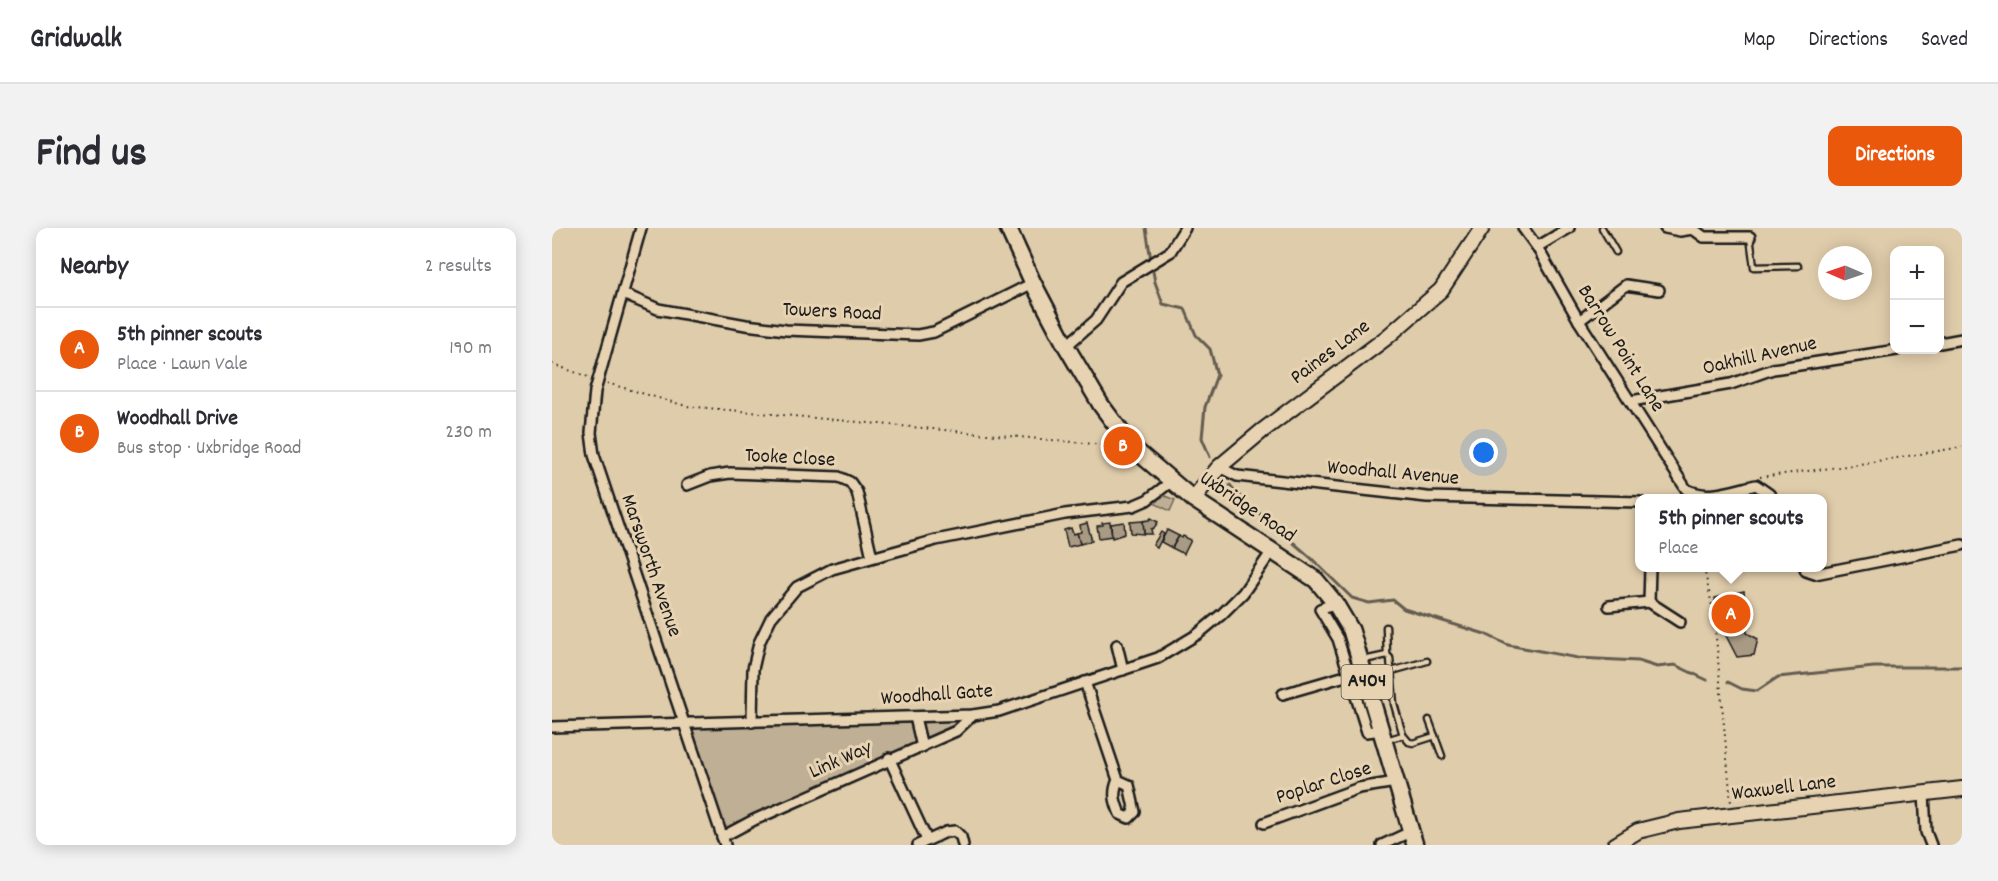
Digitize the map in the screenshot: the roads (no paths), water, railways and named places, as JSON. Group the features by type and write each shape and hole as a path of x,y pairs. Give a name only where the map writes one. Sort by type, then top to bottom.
{"main road":[{"name":"Uxbridge Road","path":"1008,228 1033,283 1066,346 1101,405 1133,448 1193,499 1316,580 1335,603 1351,630 1412,838"}],"street":[{"name":"Marsworth Avenue","path":"641,228 595,391 591,433 594,455 723,841"},
{"path":"1066,346 1096,320 1121,282 1170,252 1185,228"},
{"name":"Paines Lane","path":"1193,499 1219,466 1263,429 1386,338 1441,290 1482,228"},
{"name":"Barrow Point Lane","path":"1523,228 1686,489 1696,494"},
{"path":"1537,248 1569,228"},
{"path":"1665,228 1680,231 1693,229 1704,237 1750,237"},
{"name":"Towers Road","path":"623,294 658,309 746,326 786,330 918,335 934,332 1033,283"},
{"path":"1579,321 1626,285 1659,290"},
{"path":"1944,342 1962,339"},
{"name":"Oakhill Avenue","path":"1631,401 1731,384 1773,369 1890,351"},
{"name":"Woodhall Avenue","path":"1219,466 1237,476 1427,497 1635,502"},
{"name":"Tooke Close","path":"687,485 710,476 730,473 839,477 850,482 857,492 872,557"},
{"path":"752,722 753,669 759,643 771,618 797,587 832,569 959,535 1065,514 1133,506 1147,500 1172,481"},
{"name":"Barrow Point Lane","path":"1714,494 1756,485 1770,494"},
{"path":"1827,572 1962,545"},
{"name":"Woodhall Gate","path":"552,727 973,716 999,711 1158,658 1198,634 1243,593 1272,551"},
{"path":"1649,602 1650,572"},
{"path":"1809,572 1815,574 1825,572"},
{"path":"1609,606 1649,602 1680,622"},
{"path":"1335,603 1320,609 1338,639 1367,732 1383,735"},
{"path":"1117,645 1123,670"},
{"path":"1283,694 1349,675"},
{"path":"1085,682 1118,780"},
{"name":"Link Way","path":"723,841 754,820 889,758 922,747 956,731 973,716"},
{"path":"915,717 922,747"},
{"path":"889,758 923,843 946,832 955,831 961,837 963,845"},
{"name":"Poplar Close","path":"1264,823 1359,788 1396,782"},
{"name":"Waxwell Lane","path":"1615,845 1638,831 1658,825 1962,789"},
{"path":"1924,793 1926,831 1931,845"},
{"path":"1382,845 1412,838"}],"lane":[{"path":"1602,228 1616,252"},
{"path":"1750,237 1754,267 1798,267"},
{"path":"1386,627 1387,655 1390,658 1392,671 1394,704 1403,735 1413,743 1435,736"},
{"path":"1361,661 1387,655"},
{"path":"1392,671 1427,660"},
{"path":"1430,720 1442,756"},
{"path":"1383,735 1403,735"}],"waterway":[{"path":"1146,228 1151,260"},
{"path":"1152,266 1163,304 1185,309 1196,335 1210,349 1217,375 1205,407 1202,438 1210,457"},
{"path":"1230,485 1238,495 1310,557 1352,598 1369,603 1393,600 1404,609 1485,634 1508,645 1578,658 1638,661 1657,667 1675,665 1707,680"},
{"path":"1728,682 1742,689 1757,691 1778,677 1874,667 1962,667"}],"place":[{"name":"Woodhall Drive","path":"1123,446"},
{"name":"5th pinner scouts","path":"1731,614"}]}
